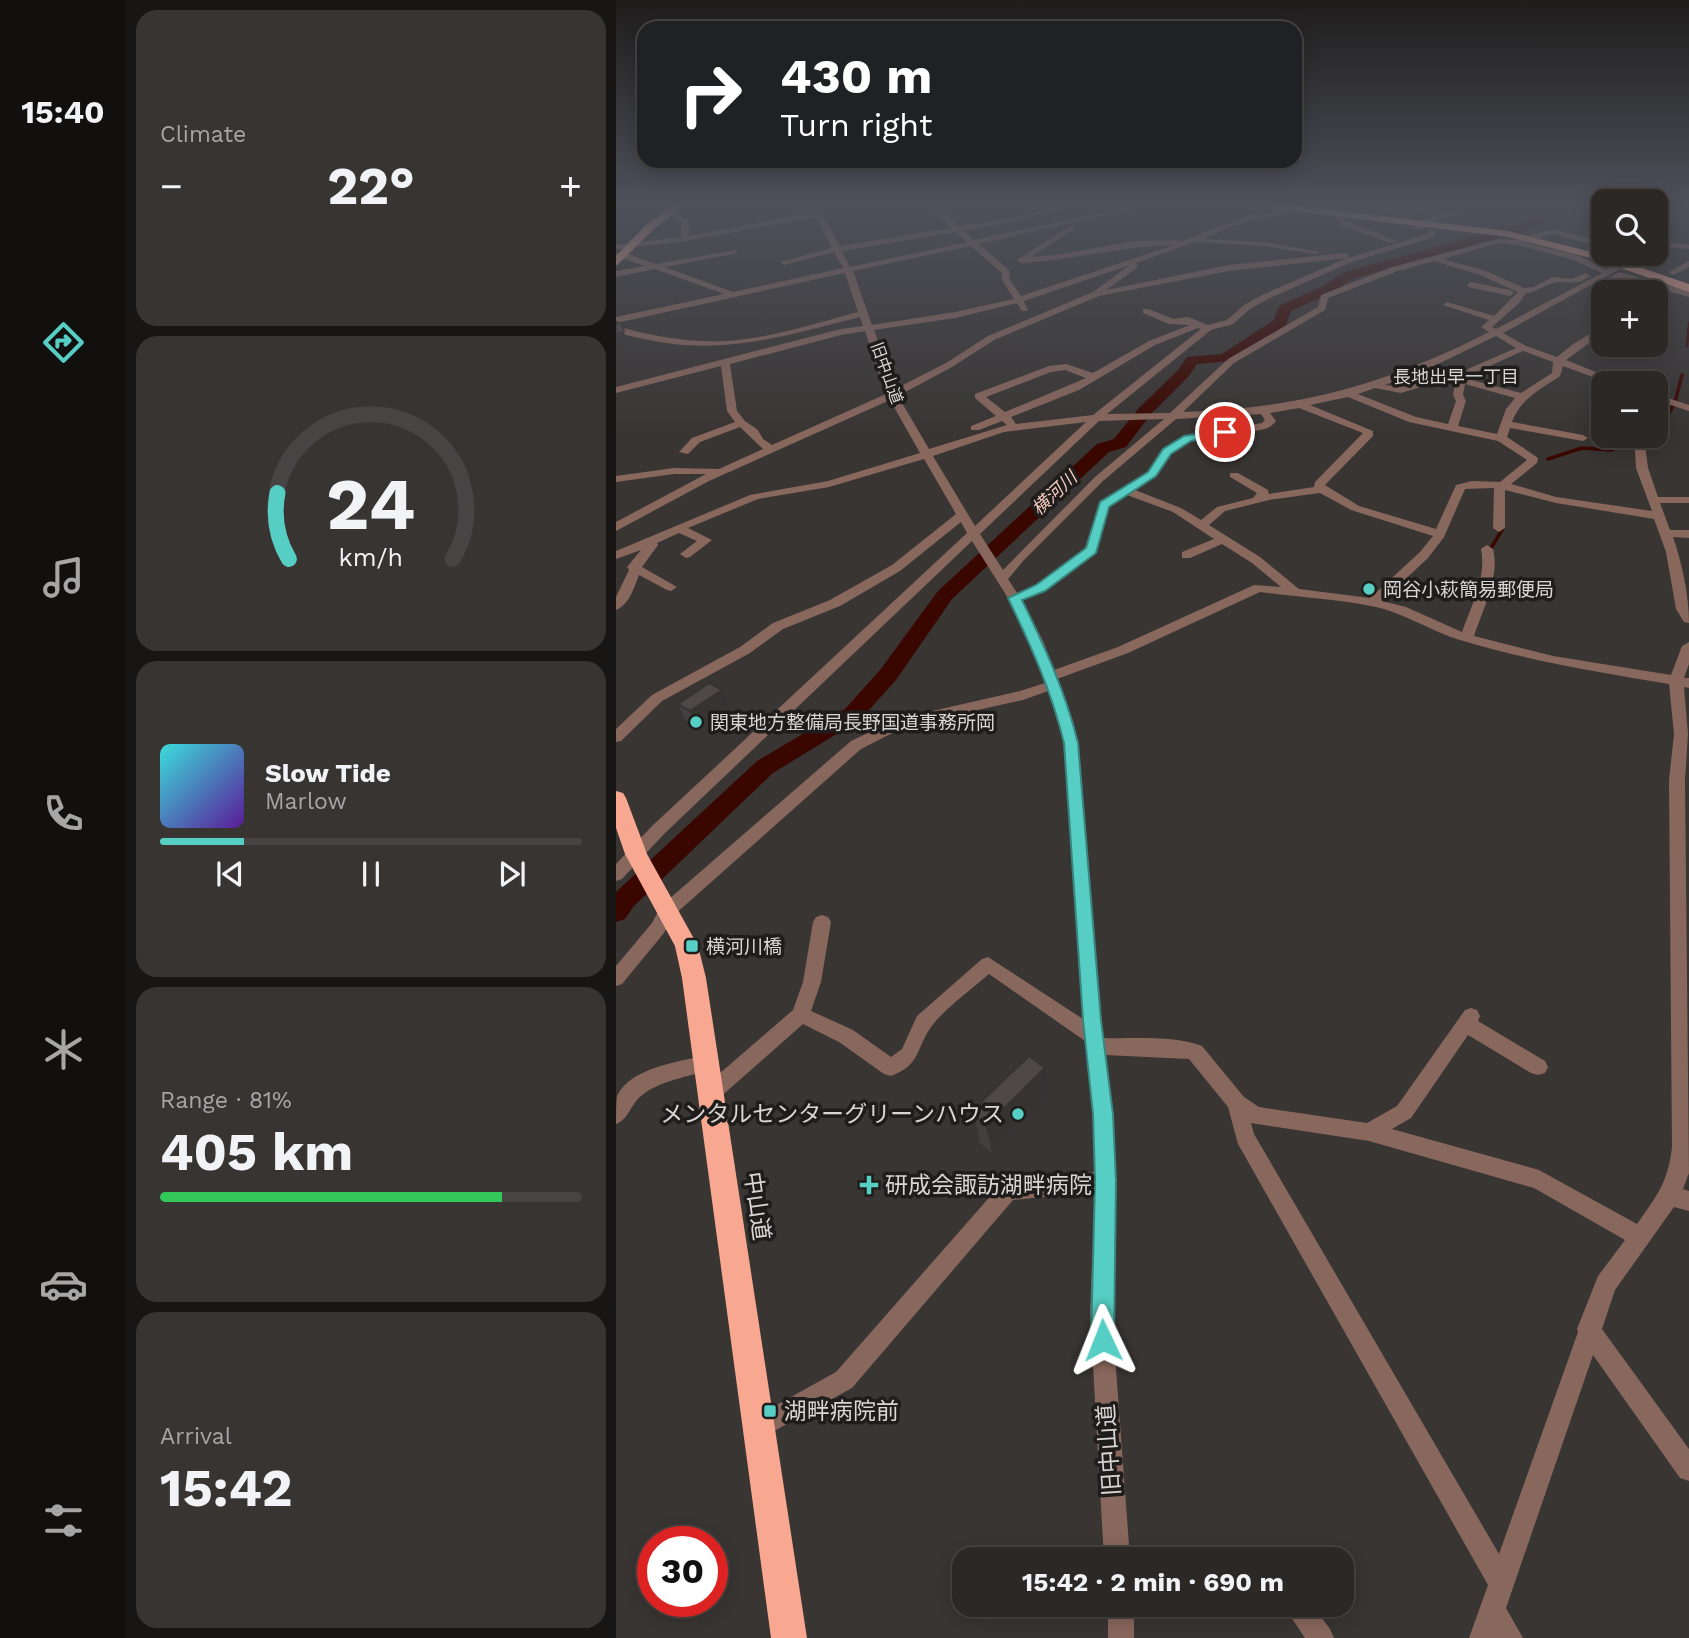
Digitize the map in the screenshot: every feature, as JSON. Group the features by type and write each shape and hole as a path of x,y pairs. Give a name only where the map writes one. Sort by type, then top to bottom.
{"highway":[{"path":"1666,281 1689,288"},
{"name":"中山道","path":"616,798 637,856 686,946 694,978 789,1638"}],"street":[{"path":"695,281 732,294"},
{"path":"616,320 793,281"},
{"name":"旧中山道","path":"853,281 892,395 1014,598 1051,681 1071,743 1103,1114 1106,1181 1101,1314 1116,1547"},
{"path":"1006,281 1031,320"},
{"path":"616,390 870,327 955,315 1019,300 1074,281"},
{"path":"1096,294 1113,281"},
{"path":"616,527 723,470 892,395 949,365 991,338 1096,294 1160,281"},
{"path":"928,451 1074,388 1152,343 1203,327 1230,322 1247,307 1299,281"},
{"path":"1000,578 1099,478 1154,434 1231,361 1322,308 1324,297 1362,281"},
{"path":"1499,281 1522,293"},
{"path":"1551,281 1522,293 1486,327 1523,348 1591,374"},
{"path":"1495,334 1598,281"},
{"path":"616,555 656,541 678,528 746,499 771,492 835,483 928,451 1016,426 1264,411 1350,394 1417,370 1599,281"},
{"path":"1471,285 1546,299"},
{"path":"1668,289 1689,294"},
{"path":"1447,305 1495,319"},
{"path":"616,329 660,339 742,343 865,313"},
{"path":"1139,320 1150,313 1172,323 1188,320 1203,327"},
{"path":"616,875 1097,419 1203,327"},
{"path":"1501,438 1511,409 1522,397 1557,374 1558,362 1591,337"},
{"path":"742,343 752,356"},
{"path":"1452,428 1461,401 1458,395 1461,380 1473,370 1523,348"},
{"path":"724,363 729,401 741,423 754,432 758,441 772,450"},
{"path":"1016,426 979,396 1049,369 1066,367 1093,377"},
{"path":"1377,386 1401,390 1426,382 1461,380 1522,397"},
{"path":"1350,394 1413,421 1501,438 1533,458 1534,461 1502,485 1497,508 1499,528"},
{"path":"1668,401 1689,408"},
{"path":"1300,405 1368,431 1369,434 1319,484 1321,489"},
{"path":"1014,598 1041,588 1091,550 1104,505 1152,474 1167,451 1188,438 1269,424 1271,421 1264,411"},
{"path":"684,452 696,440 741,423"},
{"path":"1506,424 1583,438"},
{"path":"1231,458 1251,428"},
{"path":"1640,448 1642,468 1672,552 1682,608 1689,619"},
{"path":"616,479 674,471 723,470"},
{"path":"1234,475 1264,492 1257,500"},
{"path":"1373,602 1424,555 1440,534 1460,487 1502,485 1555,500 1658,516"},
{"path":"1201,526 1221,509 1321,489 1355,508 1440,534"},
{"path":"1127,491 1177,510 1256,560 1296,592"},
{"path":"1652,500 1689,500"},
{"path":"616,737 657,698 745,650 778,626 835,603 897,568 963,514"},
{"path":"678,528 706,540 686,554"},
{"path":"1665,533 1689,534"},
{"path":"1186,555 1223,539"},
{"path":"616,606 628,592 633,566 656,541"},
{"path":"1467,638 1485,585 1490,561 1487,549"},
{"path":"1672,552 1689,552"},
{"path":"633,566 671,587"},
{"path":"616,979 658,929 664,905 865,740 902,722 1010,698 1124,650 1258,588 1373,602 1401,610 1442,630 1467,638 1553,660 1683,682"},
{"path":"1482,1638 1588,1329 1606,1284 1639,1237 1680,1198 1685,1043 1681,734 1683,682 1689,646"},
{"path":"711,1093 801,1015 812,982 822,922"},
{"path":"801,1015 846,1035 891,1068 909,1055 924,1022 988,964 1095,1042 1195,1052 1237,1103 1255,1115 1369,1132 1539,1180 1639,1237"},
{"path":"1369,1132 1404,1112 1468,1020 1538,1067"},
{"path":"616,1115 632,1091 651,1079 706,1063"},
{"path":"1237,1103 1245,1138 1251,1149 1501,1584"},
{"path":"759,1427 844,1380 1008,1191 1106,1181"},
{"path":"1588,1329 1689,1469"},
{"path":"1492,1611 1510,1638"},
{"path":"1121,1617 1121,1638"},
{"path":"1305,1617 1321,1638"}],"building":[{"path":"616,322 621,323 624,331 616,334"},
{"path":"709,683 722,690 690,711 678,704"},
{"path":"1029,1056 1045,1068 986,1126 974,1115 983,1106 980,1103"}],"waterway":[{"name":"横河川","path":"616,912 625,899 765,767 853,714 888,675 945,595 1103,448 1120,443 1145,411 1184,373 1192,360 1226,358 1281,322 1284,309 1339,281"},
{"path":"1687,346 1689,323"},
{"path":"1668,415 1675,402 1682,375"},
{"path":"1548,459 1582,448 1614,448"},
{"path":"1490,550 1503,528"}],"place":[{"name":"岡谷小萩簡易郵便局","path":"1369,589"},
{"name":"関東地方整備局長野国道事務所岡","path":"696,722"},
{"name":"横河川橋","path":"692,946"},
{"name":"メンタルセンターグリーンハウス","path":"1018,1114"},
{"name":"研成会諏訪湖畔病院","path":"869,1185"},
{"name":"湖畔病院前","path":"770,1411"}],"district":[{"name":"長地出早一丁目","path":"1456,376"}],"route":[{"path":"1103,1340 1101,1314 1106,1181 1103,1114 1092,1020 1071,743 1066,721 1035,641 1014,598 1056,579 1091,550 1094,532 1104,505 1152,474 1167,451 1188,438 1225,432"}]}
